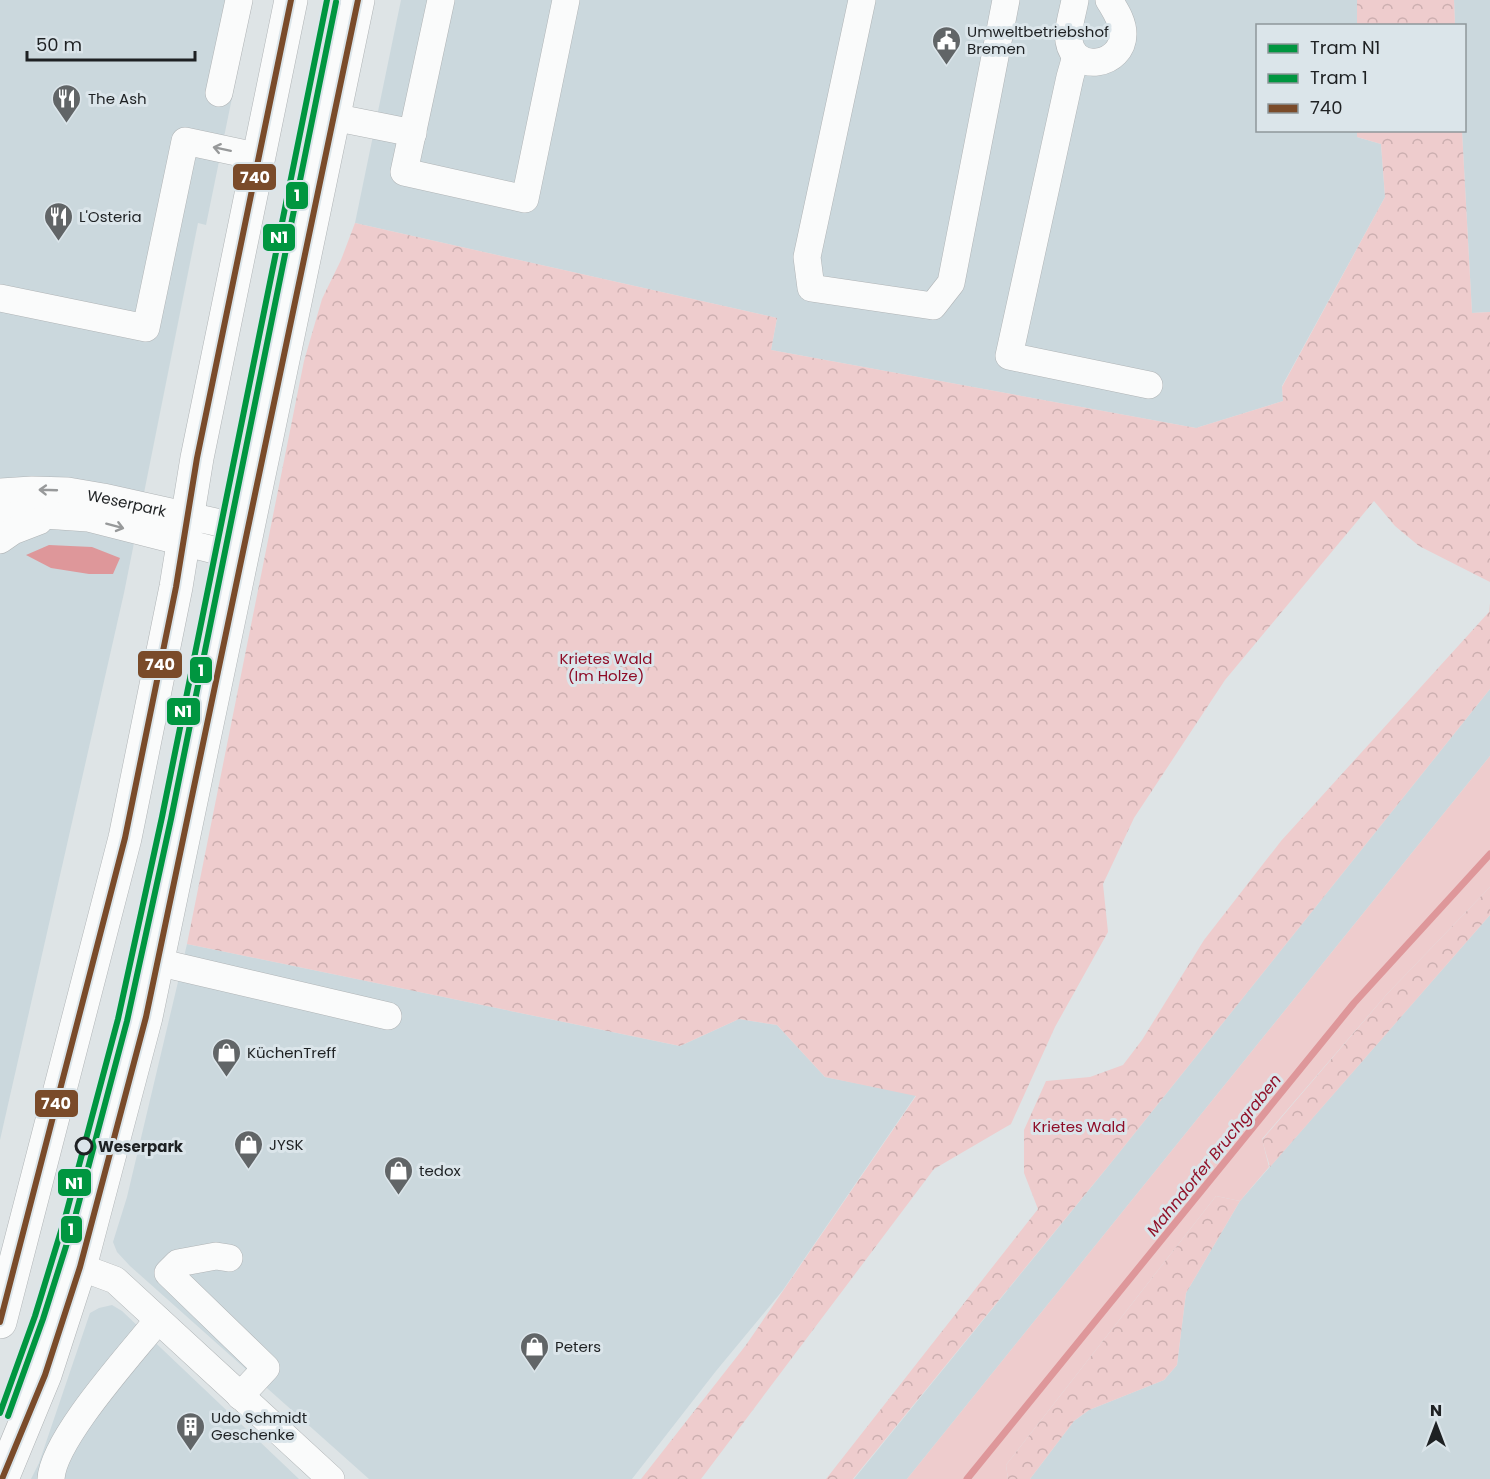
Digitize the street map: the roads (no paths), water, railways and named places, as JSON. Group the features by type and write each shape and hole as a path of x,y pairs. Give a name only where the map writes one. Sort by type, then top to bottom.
{"main road":[{"path":"1,1313 125,838 197,458 291,0"},
{"path":"2,1479 45,1376 80,1266 144,1026 358,0"}],"street":[{"path":"219,93 239,0"},
{"path":"441,0 404,172 525,199 566,0"},
{"path":"862,0 807,257 811,288 933,306 951,283 1006,0"},
{"path":"1075,0 1068,39 1072,53 1085,62 1099,62 1112,58 1120,47 1123,34 1120,19 1109,0"},
{"path":"1076,56 1009,356 1149,386"},
{"path":"333,117 413,133"},
{"path":"0,298 146,328 185,141 260,157"},
{"name":"Weserpark","path":"0,492 68,491 185,530"},
{"name":"Weserpark","path":"0,517 30,514 57,515 185,530 220,523 246,540"},
{"path":"0,540 13,531 57,515"},
{"path":"157,962 388,1017"},
{"path":"229,1258 216,1256 178,1263 168,1273 266,1368 240,1396"},
{"path":"80,1266 115,1280 331,1479"},
{"path":"51,1479 52,1470 73,1427 158,1320"}],"waterway":[{"name":"Mahndorfer Bruchgraben","path":"967,1479 1354,1003 1490,854"}],"tram line":[{"name":"N1","path":"0,1413 35,1316 65,1218 118,1019 162,817 327,0"},
{"name":"1","path":"8,1416 43,1319 74,1221 127,1021 171,819 336,2"}],"place":[{"name":"Umweltbetriebshof Bremen","path":"946,66"},
{"name":"The Ash","path":"67,124"},
{"name":"L'Osteria","path":"58,242"},
{"name":"KüchenTreff","path":"226,1078"},
{"name":"Weserpark","path":"84,1146"},
{"name":"JYSK","path":"248,1170"},
{"name":"tedox","path":"398,1196"},
{"name":"Peters","path":"534,1372"},
{"name":"Udo Schmidt Geschenke","path":"190,1452"}],"park label":[{"name":"Krietes Wald (Im Holze)","path":"606,666"},
{"name":"Krietes Wald","path":"1079,1126"}]}
